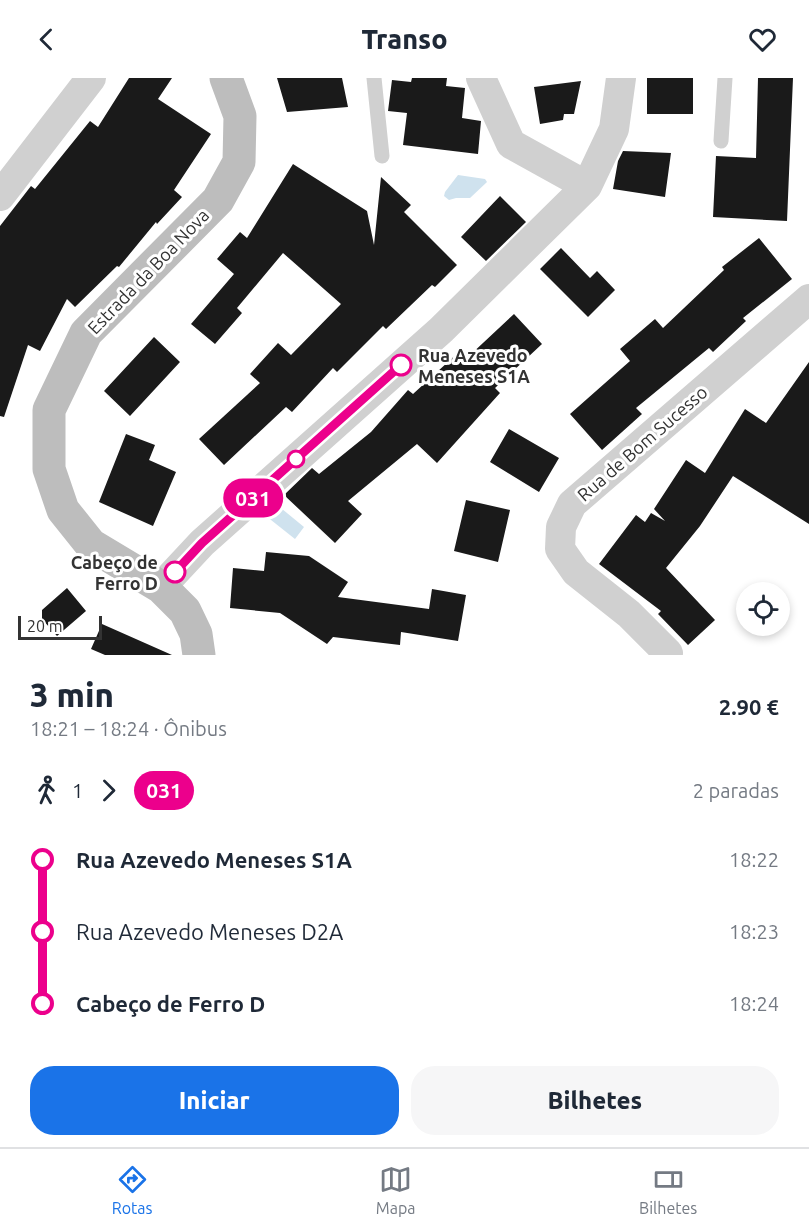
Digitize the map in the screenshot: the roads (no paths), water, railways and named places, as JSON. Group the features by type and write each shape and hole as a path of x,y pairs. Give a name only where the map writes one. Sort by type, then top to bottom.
{"main road":[{"name":"Estrada da Boa Nova","path":"199,655 196,634 185,611 161,586 91,545 63,510 49,469 49,411 86,333 218,200 239,162 240,116 226,78"}],"street":[{"path":"0,196 91,78"},
{"path":"481,78 511,144 587,186"},
{"path":"161,586 202,543 441,330 587,186 614,129 621,78"},
{"name":"Rua de Bom Sucesso","path":"668,655 629,614 576,572 560,549 561,527 572,504 809,299"}],"lane":[{"path":"374,78 382,156"},
{"path":"721,141 725,78"}],"water":[{"path":"458,175 485,179 487,182 470,198 449,200 444,196 445,192"},
{"path":"276,504 304,527 295,539 266,516"}],"place":[{"name":"Rua Azevedo Meneses S1A","path":"401,365"},
{"name":"Cabeço de Ferro D","path":"175,572"}]}
